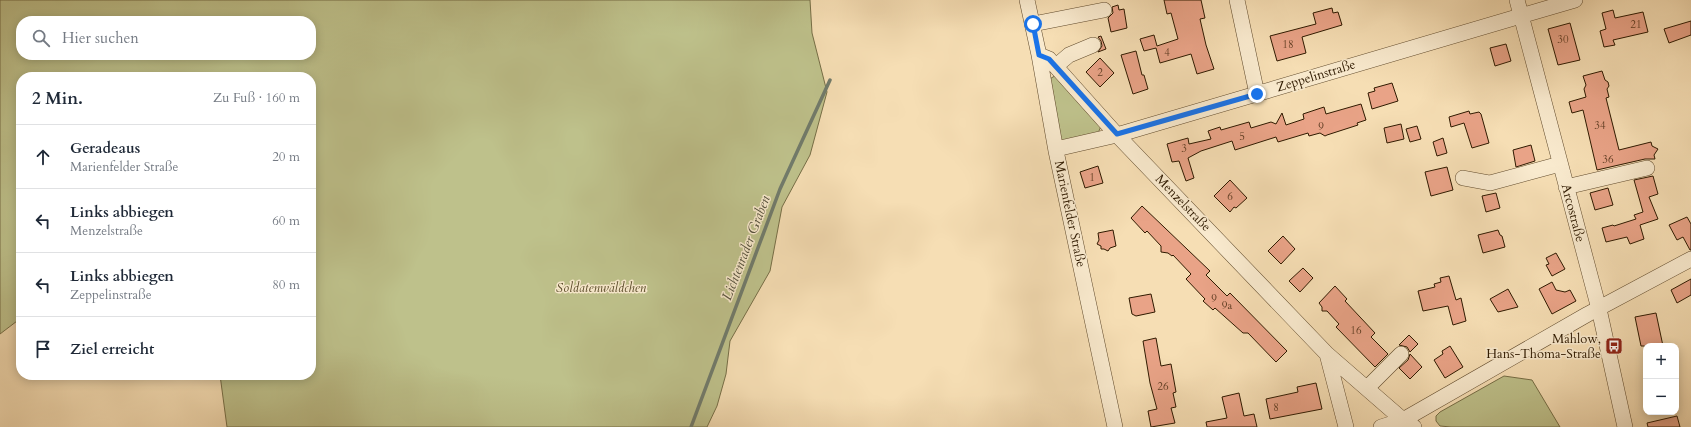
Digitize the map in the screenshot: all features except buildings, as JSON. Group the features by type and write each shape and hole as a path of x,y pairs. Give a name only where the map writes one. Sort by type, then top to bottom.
{"street":[{"name":"Marienfelder Straße","path":"1027,0 1039,55 1056,150 1115,427"},
{"path":"1237,0 1257,94"},
{"name":"Arcostraße","path":"1517,0 1599,309 1625,427"},
{"name":"Zeppelinstraße","path":"1056,150 1257,94 1575,0"},
{"path":"1033,24 1104,10"},
{"path":"1056,66 1069,55 1092,45"},
{"name":"Menzelstraße","path":"1039,55 1049,59 1056,66 1117,134 1326,354 1409,423"},
{"path":"1464,178 1490,183 1560,164"},
{"path":"1566,187 1647,168"},
{"path":"1381,427 1409,423 1599,309 1691,259"},
{"name":"Menzelstraße","path":"1326,354 1346,427"},
{"path":"1367,388 1401,354"}],"green space":[{"name":"Soldatenwäldchen","path":"0,0 810,0 812,33 827,92 810,155 782,207 770,271 730,341 726,374 717,406 707,427 227,427 221,380 316,380 316,72 16,72 16,322 0,334"},
{"path":"1058,74 1102,124 1098,133 1059,143 1048,80"},
{"path":"1504,376 1532,380 1560,427 1451,427 1440,426 1436,421 1436,416 1440,412"}],"waterway":[{"name":"Lichtenrader Graben","path":"691,427 780,189 830,80"}],"place":[{"name":"Mahlow, Hans-Thoma-Straße","path":"1614,346"}],"route":[{"path":"1033,24 1039,55 1049,59 1117,134 1257,94"}]}
